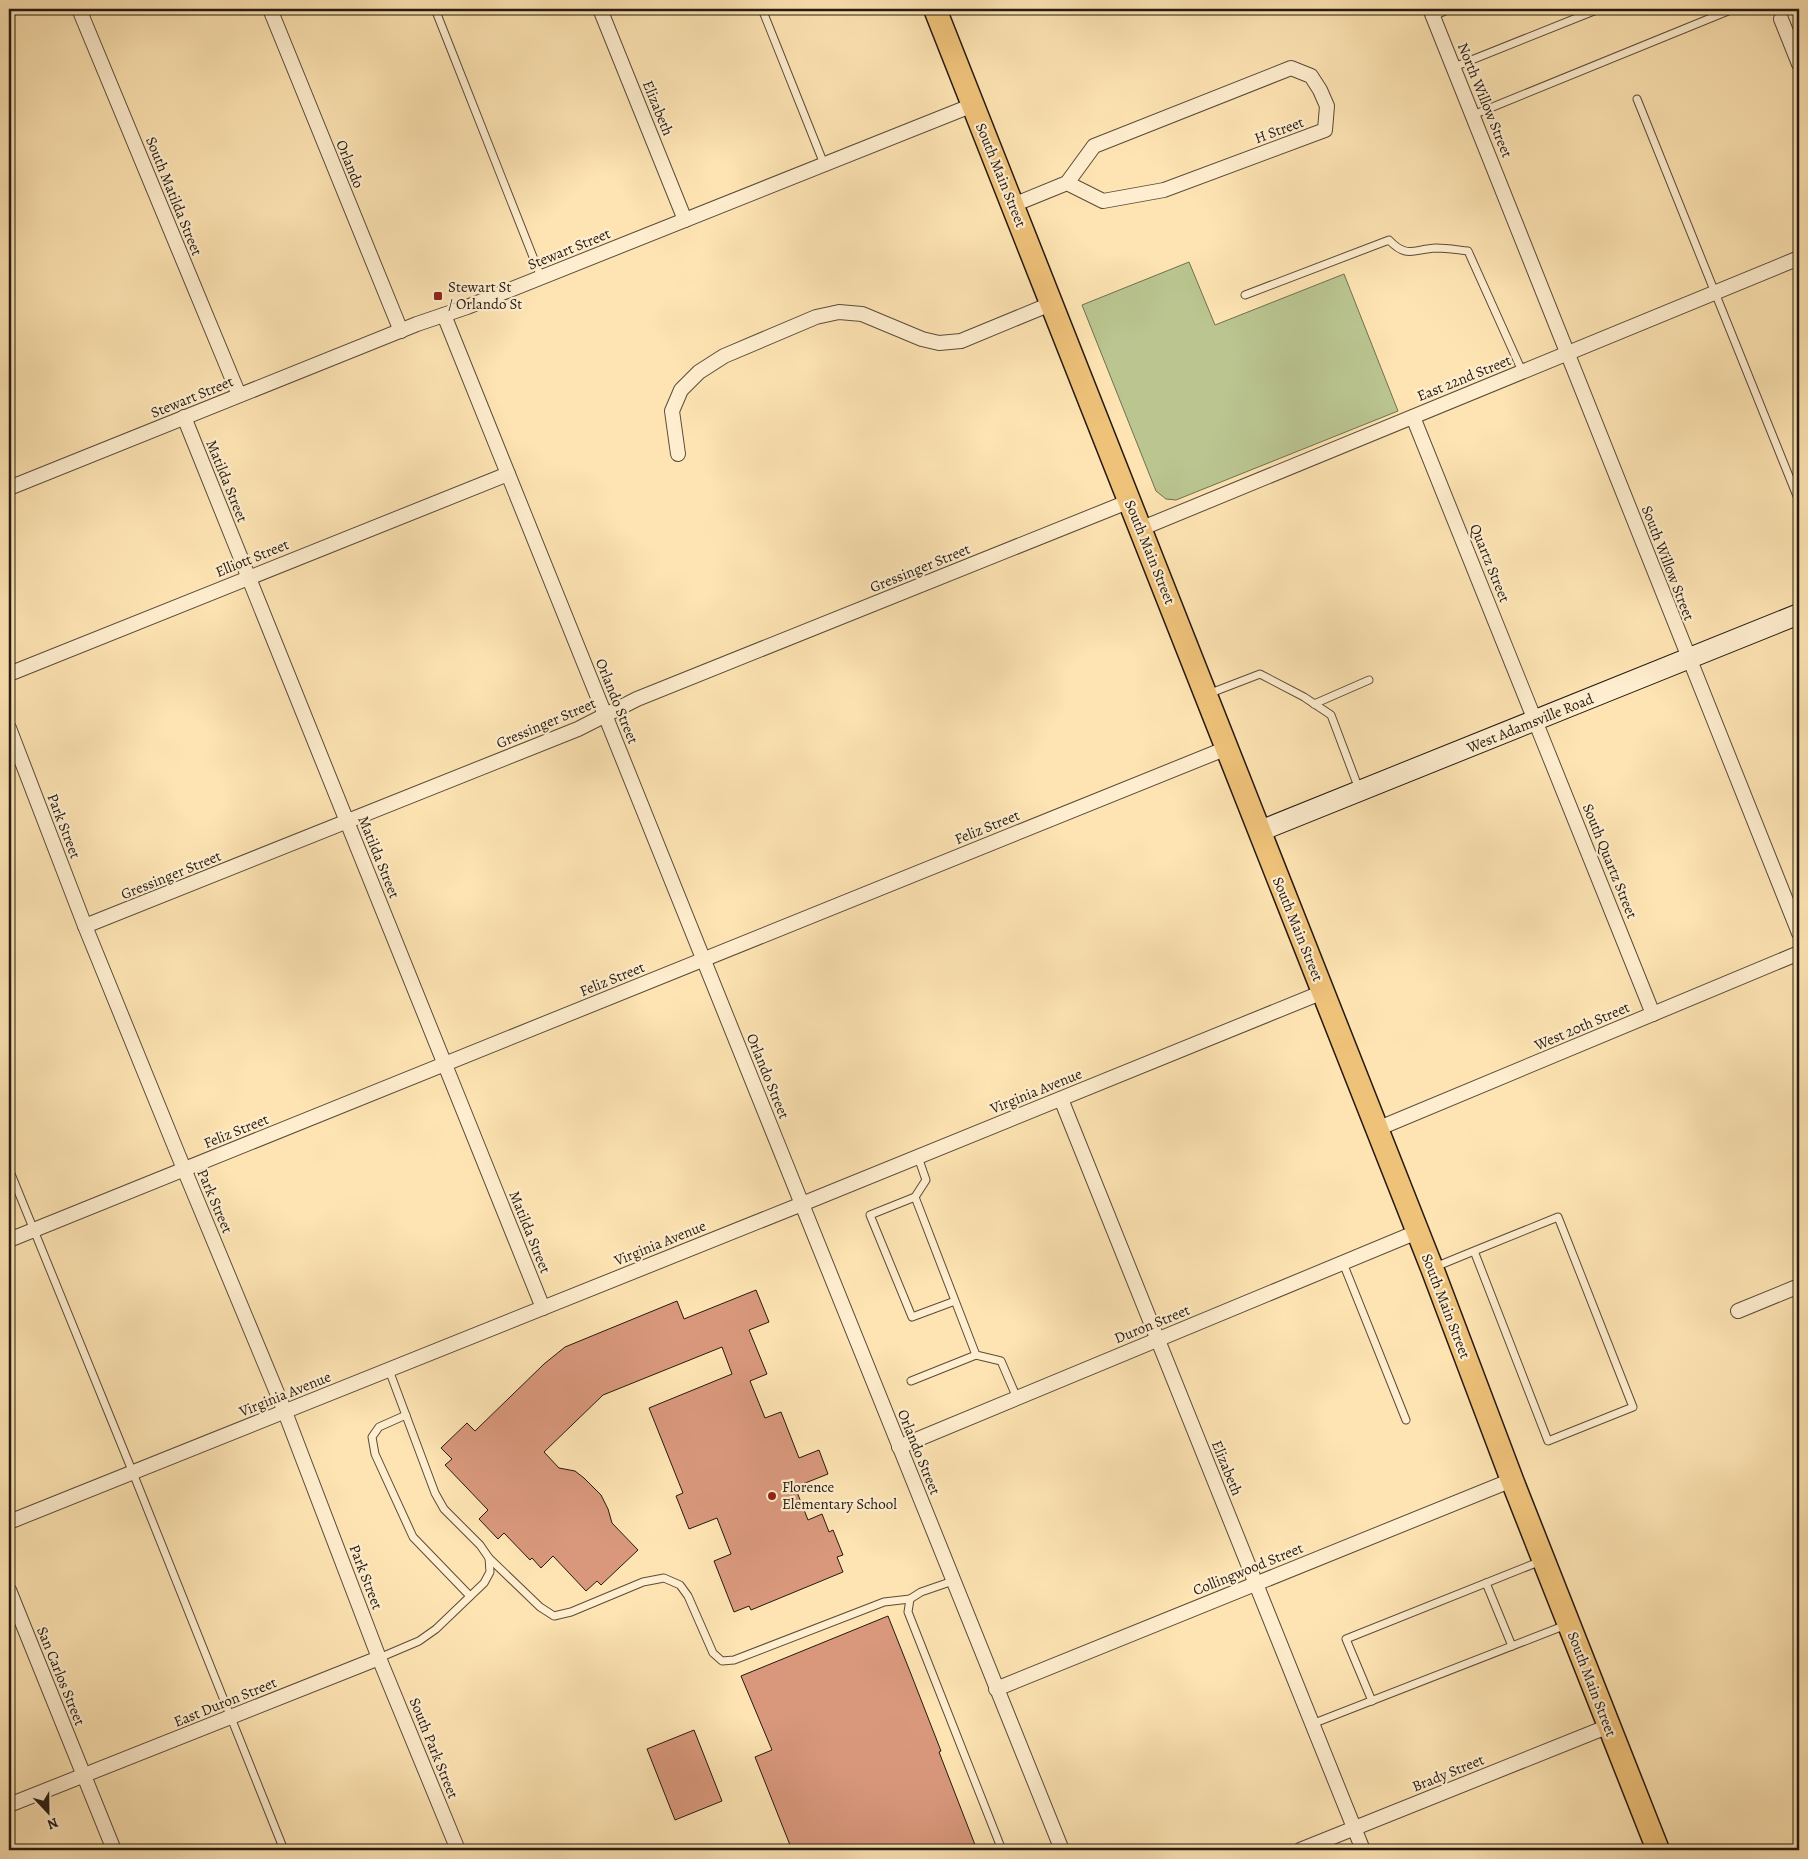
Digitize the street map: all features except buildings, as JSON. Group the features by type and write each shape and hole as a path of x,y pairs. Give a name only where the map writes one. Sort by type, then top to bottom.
{"main road":[{"name":"South Main Street","path":"935,9 1053,303 1140,529 1432,1268 1543,1560 1658,1850"}],"street":[{"name":"South Matilda Street","path":"79,9 239,395"},
{"name":"Orlando","path":"270,9 401,331"},
{"name":"Elizabeth","path":"600,9 685,220"},
{"name":"North Willow Street","path":"1431,12 1509,203"},
{"path":"1781,14 1799,64"},
{"name":"H Street","path":"1291,68 1311,76 1327,106 1326,130 1164,190 1103,201 1067,183 1094,146 1291,68"},
{"name":"Stewart Street","path":"9,488 239,395 973,105"},
{"path":"1013,205 1067,183"},
{"name":"South Willow Street","path":"1509,203 1688,660 1799,932"},
{"name":"East 22nd Street","path":"1140,529 1799,258"},
{"path":"678,454 672,412 681,390 699,372 724,356 816,317 840,312 862,314 922,339 940,342 961,341 1053,303"},
{"name":"Orlando Street","path":"444,315 1062,1850"},
{"name":"Matilda Street","path":"184,417 543,1308"},
{"name":"Quartz Street","path":"1413,417 1536,721"},
{"name":"Elliott Street","path":"9,674 508,474"},
{"name":"Gressinger Street","path":"85,926 578,729 636,700 1130,501"},
{"name":"West Adamsville Road","path":"1260,831 1799,614"},
{"name":"South Quartz Street","path":"1536,721 1653,1014"},
{"name":"Park Street","path":"9,728 85,926 285,1412 379,1658"},
{"name":"Feliz Street","path":"9,1240 1227,748"},
{"name":"West 20th Street","path":"1377,1129 1799,953"},
{"name":"Virginia Avenue","path":"9,1522 802,1204 1323,992"},
{"name":"Elizabeth","path":"1061,1099 1363,1850"},
{"name":"Duron Street","path":"899,1447 1417,1232"},
{"path":"1738,1311 1799,1286"},
{"name":"Collingwood Street","path":"996,1688 1512,1480"},
{"name":"San Carlos Street","path":"9,1590 114,1850"},
{"name":"East Duron Street","path":"84,1775 379,1658"},
{"name":"South Park Street","path":"379,1658 458,1850"},
{"name":"Brady Street","path":"1300,1850 1609,1726"},
{"path":"9,1805 84,1775"}],"lane":[{"path":"436,9 541,277"},
{"path":"762,9 824,164"},
{"path":"1431,12 1450,9"},
{"path":"1454,67 1599,9"},
{"path":"1473,115 1733,9"},
{"path":"1636,99 1799,501"},
{"path":"1244,295 1389,240 1398,249 1415,252 1435,248 1468,251 1522,371"},
{"path":"1206,694 1260,674 1314,704 1331,715 1360,791"},
{"path":"1314,704 1369,680"},
{"path":"918,1157 926,1180 915,1197 870,1215 912,1317 955,1301"},
{"path":"9,1169 134,1473 284,1850"},
{"path":"915,1197 976,1355"},
{"path":"1432,1268 1474,1251 1558,1217 1633,1407 1548,1441 1474,1251"},
{"path":"1342,1263 1406,1420"},
{"path":"911,1381 976,1355 1001,1362 1017,1398"},
{"path":"389,1370 435,1492 444,1509 480,1545 488,1558 540,1607 554,1616 571,1612 643,1582 664,1578 680,1585 684,1590 713,1653 722,1661 734,1660 884,1602 910,1599 921,1592 953,1581"},
{"path":"406,1415 379,1427 372,1436 375,1454 412,1537 470,1596"},
{"path":"379,1658 419,1641 436,1629 484,1583 490,1572 488,1558"},
{"path":"1372,1701 1346,1639 1543,1560"},
{"path":"1486,1582 1512,1646"},
{"path":"910,1599 908,1612 1002,1850"},
{"path":"1312,1724 1568,1624"}],"green space":[{"path":"1189,262 1215,325 1344,274 1398,411 1176,500 1166,499 1156,491 1082,305"}],"place":[{"name":"Stewart St / Orlando St","path":"438,296"},
{"name":"Florence Elementary School","path":"772,1496"}]}
